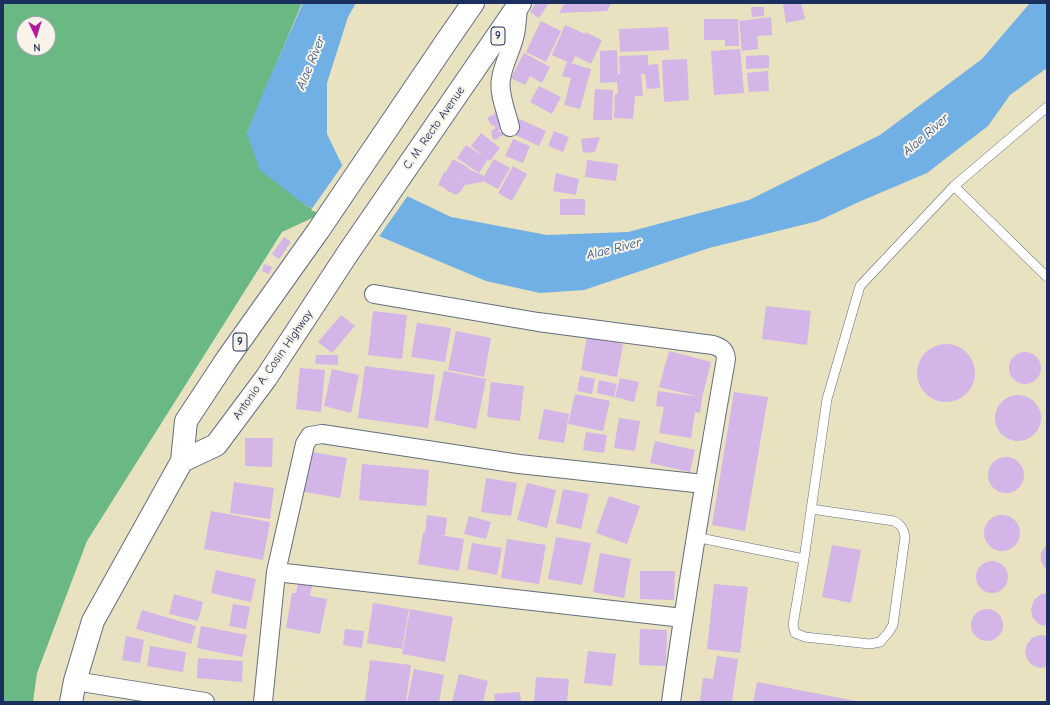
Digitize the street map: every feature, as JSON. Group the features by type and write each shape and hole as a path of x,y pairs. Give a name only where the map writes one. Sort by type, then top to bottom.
{"highway":[{"name":"9","path":"71,702 75,681 94,621 182,461 186,421 474,3"},
{"name":"C. M. Recto Avenue","path":"348,253 519,5"},
{"name":"Antonio A. Cosin Highway","path":"182,461 216,445 266,378 348,253"}],"street":[{"path":"510,127 502,98 501,79 515,35 519,5"},
{"path":"374,294 538,322 713,344 725,352 726,359 695,537 672,702"},
{"path":"263,702 276,572 305,444 310,436 322,434 518,464 704,484"},
{"path":"276,572 683,618"},
{"path":"75,681 205,702"}],"lane":[{"path":"811,509 894,521 900,524 904,530 905,537 893,625 880,642 870,644 805,637 795,633 794,625 826,399 860,286 954,186 1047,106"},
{"path":"954,186 1047,277"},
{"path":"695,537 804,559"}],"green space":[{"path":"3,3 302,3 247,133 305,205 323,213 282,232 87,541 37,673 33,702 3,702"}],"water":[{"name":"Alae River","path":"303,3 356,3 348,17 327,83 327,134 342,165 451,217 547,235 628,232 749,200 880,135 982,59 1030,3 1047,3 1047,68 1010,95 988,126 927,173 818,221 709,248 584,290 540,293 486,281 305,205 260,170 247,133"}],"pier":[{"path":"344,163 409,194 378,238 311,210"}],"building":[{"path":"536,3 549,3 539,18 530,12"},
{"path":"565,3 611,3 607,11 559,13"},
{"path":"783,3 801,3 805,19 786,23"},
{"path":"751,7 764,7 764,16 752,17"},
{"path":"771,17 772,35 757,36 758,49 742,51 739,21"},
{"path":"704,19 738,19 739,46 725,46 725,40 704,40"},
{"path":"541,21 561,31 546,62 526,52"},
{"path":"565,25 602,40 591,64 575,56 572,64 552,55"},
{"path":"668,27 669,50 620,52 619,29"},
{"path":"740,49 744,93 714,95 711,51"},
{"path":"617,50 618,74 620,74 619,56 648,55 648,65 658,64 660,88 647,89 645,74 641,74 643,96 635,96 633,119 614,118 615,94 618,94 617,82 600,83 600,51"},
{"path":"524,53 550,67 542,83 530,76 525,85 511,78"},
{"path":"769,55 769,68 746,69 746,56"},
{"path":"687,59 689,100 664,102 662,60"},
{"path":"567,62 591,69 580,109 564,105 571,78 562,76"},
{"path":"768,71 769,91 749,92 747,73"},
{"path":"539,86 561,97 552,114 530,102"},
{"path":"595,89 613,90 612,120 593,120"},
{"path":"496,113 498,118 511,122 508,130 498,130 499,132 503,132 503,136 499,136 500,138 493,140 491,132 495,129 495,126 491,125 487,118"},
{"path":"517,118 546,131 539,146 511,133"},
{"path":"554,131 569,137 563,152 548,146"},
{"path":"481,133 500,148 490,161 471,146"},
{"path":"600,137 595,152 583,153 581,139"},
{"path":"513,139 530,146 523,163 505,156"},
{"path":"466,145 488,159 479,173 457,158"},
{"path":"453,159 469,168 468,169 484,176 494,159 510,168 498,189 483,181 465,184 461,191 456,195 438,185 444,172 446,172"},
{"path":"587,160 618,164 616,181 585,177"},
{"path":"513,166 527,174 512,201 498,193"},
{"path":"556,173 579,179 576,195 553,191"},
{"path":"560,199 585,199 585,215 560,215"},
{"path":"284,237 291,242 279,259 272,254"},
{"path":"264,264 272,267 269,274 262,271"},
{"path":"766,306 811,311 807,345 762,339"},
{"path":"373,311 407,315 402,359 368,355"},
{"path":"341,315 355,326 332,353 318,342"},
{"path":"417,323 451,328 445,362 411,357"},
{"path":"456,331 491,338 484,377 448,370"},
{"path":"587,337 623,344 617,377 581,370"},
{"path":"946,344 957,346 970,357 973,362 975,373 973,384 962,397 957,400 946,402 935,400 922,389 919,384 917,373 919,362 930,349 935,346"},
{"path":"669,351 711,362 702,398 700,413 695,412 691,438 659,433 664,407 656,406 658,391 700,397 659,387"},
{"path":"1022,352 1028,352 1038,359 1041,368 1040,374 1034,381 1028,384 1022,384 1012,377 1009,371 1009,365 1016,355"},
{"path":"316,355 338,355 338,365 315,364"},
{"path":"365,366 435,375 428,428 358,418"},
{"path":"300,368 325,370 321,412 296,409"},
{"path":"332,369 359,375 351,413 324,406"},
{"path":"444,371 486,379 476,429 434,420"},
{"path":"580,376 595,379 592,394 577,391"},
{"path":"620,378 639,382 634,402 615,397"},
{"path":"599,380 617,384 614,397 597,393"},
{"path":"491,382 524,386 520,421 487,417"},
{"path":"734,392 768,397 745,531 712,525"},
{"path":"575,394 610,401 603,431 568,424"},
{"path":"1014,395 1022,395 1031,399 1037,405 1041,418 1037,431 1031,437 1022,441 1014,441 1005,437 999,431 995,422 995,414 999,405 1005,399"},
{"path":"544,409 569,414 564,443 538,439"},
{"path":"619,418 640,421 635,451 614,448"},
{"path":"586,432 607,435 604,453 583,450"},
{"path":"245,438 273,438 272,467 245,466"},
{"path":"655,441 695,450 690,472 650,463"},
{"path":"306,451 347,458 340,498 299,491"},
{"path":"1010,457 1019,462 1023,468 1023,482 1019,488 1010,493 1002,493 993,488 989,482 988,471 993,462 999,458"},
{"path":"362,464 429,470 426,506 359,500"},
{"path":"486,478 517,483 511,516 481,512"},
{"path":"234,482 274,488 270,519 230,513"},
{"path":"527,483 556,490 547,528 517,520"},
{"path":"563,489 589,494 581,529 556,523"},
{"path":"609,496 640,506 627,544 596,533"},
{"path":"211,511 270,522 263,560 204,549"},
{"path":"427,515 447,518 445,535 440,535 464,539 459,571 418,564 423,533 425,533"},
{"path":"1002,515 1015,520 1020,533 1015,546 1002,551 989,546 984,533 989,520"},
{"path":"469,516 491,522 486,539 464,534"},
{"path":"556,537 591,543 582,585 548,579"},
{"path":"507,539 546,545 539,584 501,578"},
{"path":"472,543 502,548 497,575 467,569"},
{"path":"832,545 861,550 851,603 822,597"},
{"path":"1047,545 1047,569 1041,561 1041,553"},
{"path":"600,553 631,559 624,598 593,592"},
{"path":"989,561 995,561 1005,568 1008,577 1007,583 1001,590 995,593 989,593 979,586 976,580 976,574 983,564"},
{"path":"216,570 256,579 251,602 211,593"},
{"path":"640,571 675,571 674,600 640,599"},
{"path":"298,583 312,586 310,596 327,599 320,634 286,628 292,593 296,593"},
{"path":"714,584 748,587 740,653 707,649"},
{"path":"1047,593 1047,626 1040,625 1033,618 1031,609 1034,600 1041,594"},
{"path":"174,594 203,602 198,621 169,614"},
{"path":"373,603 409,609 402,649 367,643"},
{"path":"233,604 250,607 246,629 229,626"},
{"path":"410,609 453,617 445,662 402,654"},
{"path":"984,609 990,609 1000,616 1003,625 1002,631 996,638 990,641 984,641 974,634 971,628 971,622 978,612"},
{"path":"142,610 196,626 191,644 136,629"},
{"path":"201,626 247,635 242,657 197,648"},
{"path":"345,629 364,631 362,648 343,645"},
{"path":"640,629 667,630 666,666 639,665"},
{"path":"1040,635 1047,636 1047,667 1040,668 1032,665 1027,659 1025,651 1027,644 1032,638"},
{"path":"126,636 144,640 140,663 122,660"},
{"path":"150,646 186,652 183,672 147,666"},
{"path":"588,651 616,654 612,686 584,683"},
{"path":"717,656 738,659 732,702 700,701 703,678 713,679"},
{"path":"198,658 243,661 242,682 197,678"},
{"path":"370,660 411,665 406,702 365,701"},
{"path":"414,669 444,675 439,702 407,702"},
{"path":"459,674 488,681 483,702 452,702"},
{"path":"536,677 569,679 567,702 534,702"},
{"path":"757,682 856,701 856,702 753,702"},
{"path":"520,692 521,702 495,702 494,694"}]}
